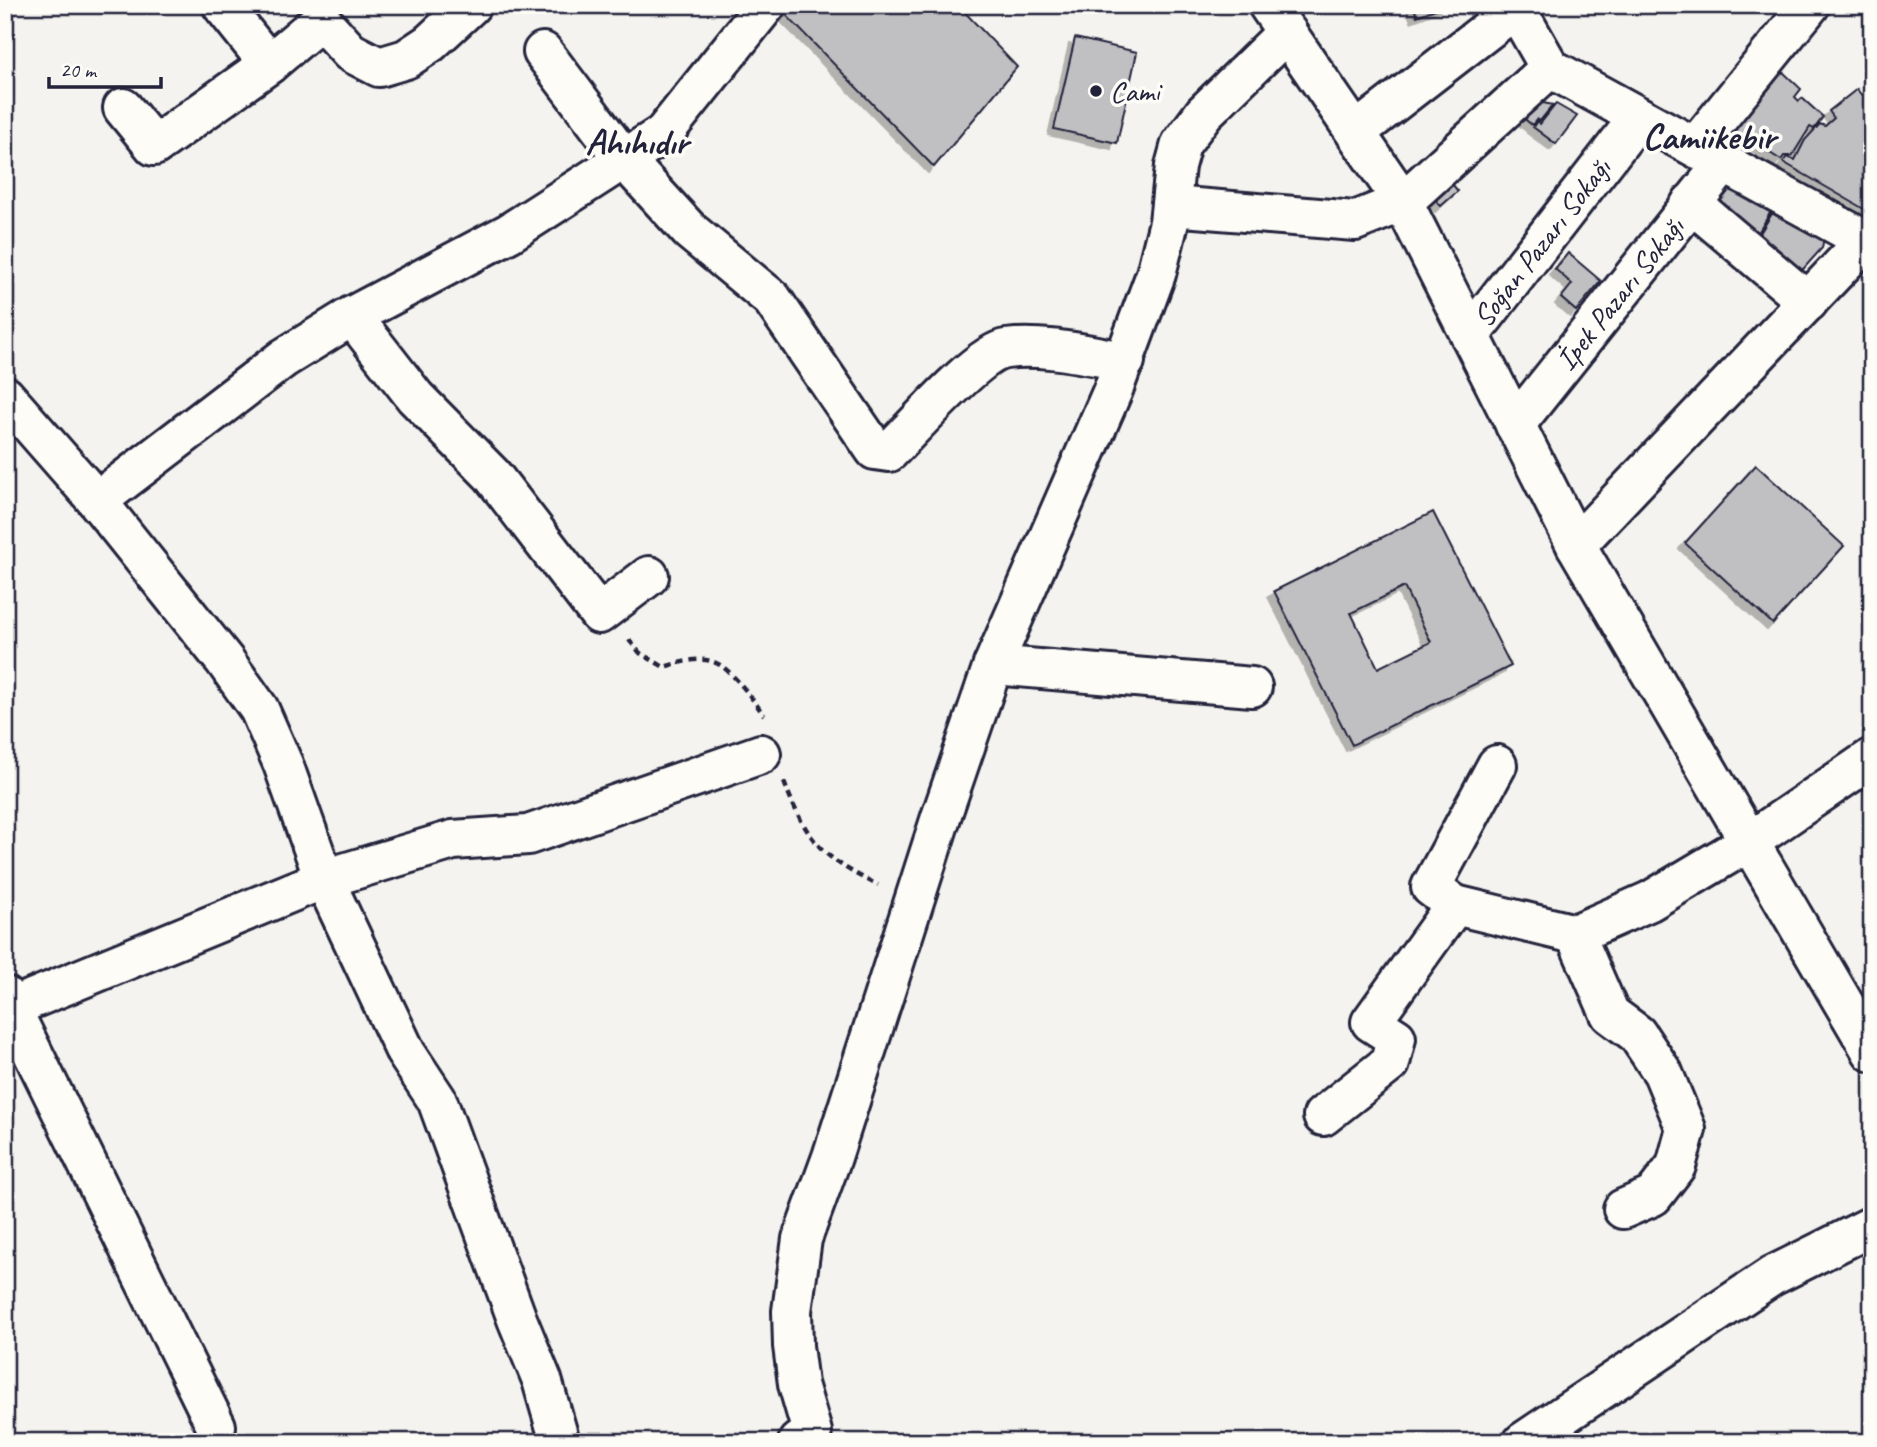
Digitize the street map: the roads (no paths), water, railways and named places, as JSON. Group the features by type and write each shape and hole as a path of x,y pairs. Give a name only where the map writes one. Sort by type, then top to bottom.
{"street":[{"path":"222,5 269,64"},
{"path":"123,108 154,146 269,64 321,20 350,52 379,67 406,59 430,43 471,5"},
{"path":"97,501 284,358 352,316 509,233 663,134 766,5"},
{"name":"İpek Pazarı Sokağı","path":"1515,425 1691,204 1709,155 1810,5"},
{"path":"1356,132 1514,7 1550,68 1869,242 1808,302 1576,545"},
{"path":"810,1438 798,1384 792,1311 802,1239 832,1157 941,817 993,665 1125,361 1156,274 1181,144 1277,19 1403,202 1576,545 1872,1052"},
{"path":"543,52 623,158 690,231 772,299 875,450 889,452 983,358 1004,349 1042,349 1125,361"},
{"path":"1171,206 1355,220 1403,202 1550,68"},
{"name":"Soğan Pazarı Sokağı","path":"1470,335 1639,117"},
{"path":"1691,204 1808,302"},
{"path":"352,316 415,397 492,475 599,614 649,576"},
{"path":"5,396 97,501 225,661 259,709 324,880 407,1053 437,1100 542,1380 559,1442"},
{"path":"993,665 1252,687"},
{"path":"216,1426 7,1005 324,880 453,840 528,835 761,754"},
{"path":"1496,765 1431,887 1455,905 1575,934 1650,901 1749,842 1872,758"},
{"path":"1323,1116 1390,1063 1396,1038 1371,1022 1455,905"},
{"path":"1575,934 1610,1014 1637,1034 1663,1073 1686,1129 1676,1166 1653,1196 1623,1209"},
{"path":"1522,1442 1772,1276 1872,1226"}],"place":[{"name":"Cami","path":"1096,91"}],"district":[{"name":"Camiikebir","path":"1709,136"},
{"name":"Ahıhıdır","path":"637,141"}]}
